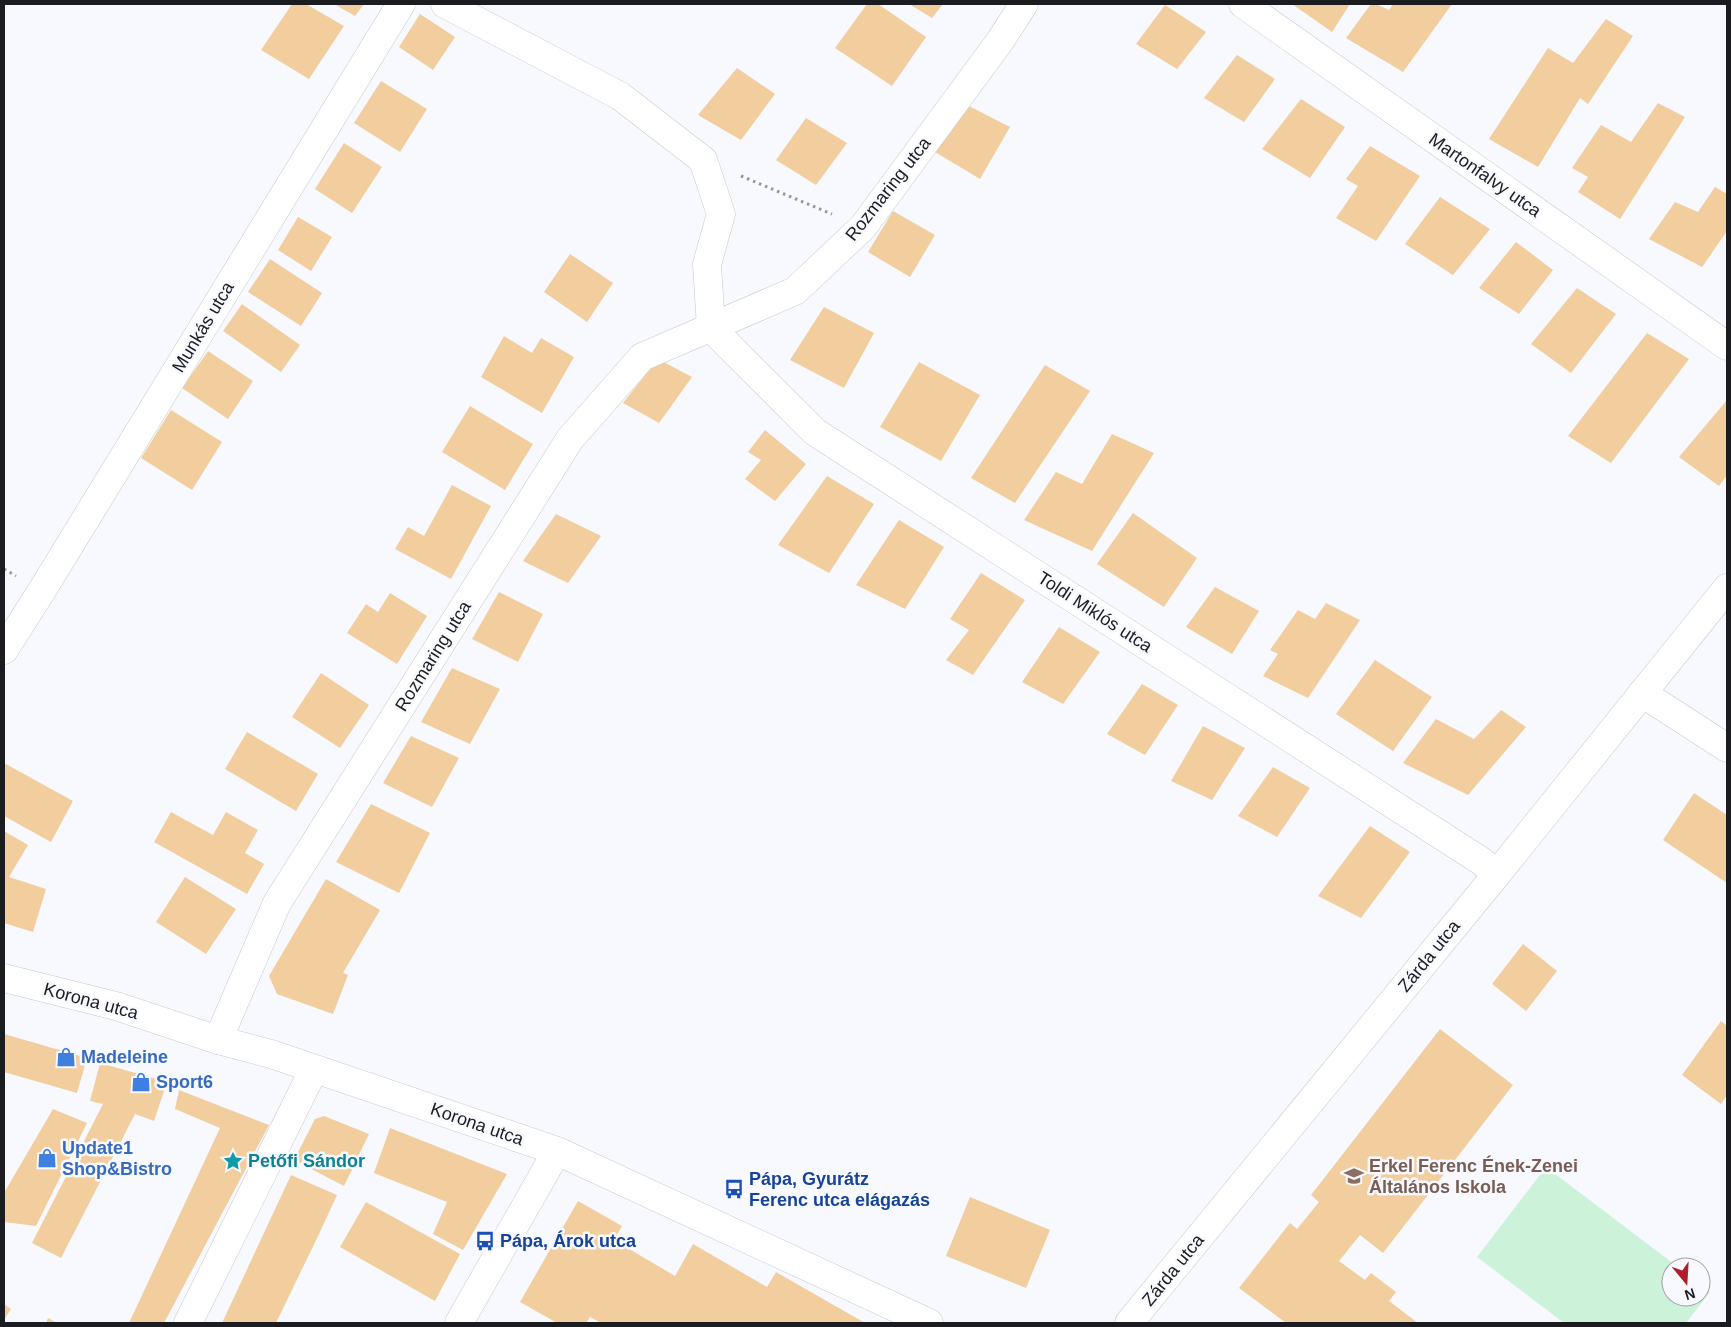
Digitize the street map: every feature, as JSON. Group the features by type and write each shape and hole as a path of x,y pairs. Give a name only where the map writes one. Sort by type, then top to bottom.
{"street":[{"name":"Munkás utca","path":"4,650 47,583 401,4"},
{"path":"445,4 620,96 703,160 721,214 707,264 712,328"},
{"name":"Rozmaring utca","path":"218,1040 277,903 570,440 642,358 795,291 863,226 1000,41 1024,4"},
{"name":"Martonfalvy utca","path":"1243,4 1727,346"},
{"name":"Toldi Miklós utca","path":"712,328 815,432 1472,856 1497,874"},
{"name":"Zárda utca","path":"1129,1323 1497,874 1727,588"},
{"path":"1642,693 1727,748"},
{"name":"Korona utca","path":"4,978 116,1006 218,1040 271,1054 557,1151 929,1323"},
{"path":"188,1323 314,1069"},
{"path":"459,1323 557,1151"}],"path":[{"path":"703,160 863,226"}],"green space":[{"path":"1546,1167 1665,1257 1661,1257 1661,1307 1698,1307 1686,1323 1564,1323 1477,1257"}],"building":[{"path":"292,4 306,4 344,26 309,79 261,50"},
{"path":"334,4 364,4 355,16"},
{"path":"867,4 878,4 926,37 892,86 835,48"},
{"path":"909,4 943,4 932,18"},
{"path":"1292,4 1350,4 1332,32"},
{"path":"1371,4 1376,4 1389,10 1393,4 1452,4 1403,72 1346,38"},
{"path":"1165,5 1206,32 1177,69 1136,44"},
{"path":"420,14 455,37 433,70 399,47"},
{"path":"1606,19 1633,36 1588,104 1580,98 1538,167 1489,139 1548,48 1573,63"},
{"path":"1237,55 1275,79 1244,122 1204,98"},
{"path":"737,68 775,94 741,140 698,115"},
{"path":"381,81 427,109 400,152 354,123"},
{"path":"1301,99 1345,127 1310,178 1262,149"},
{"path":"1658,103 1685,117 1620,219 1578,192 1588,177 1572,168 1601,125 1631,142"},
{"path":"967,105 1010,127 980,179 935,152"},
{"path":"806,118 847,143 816,185 776,160"},
{"path":"344,143 382,167 352,213 315,189"},
{"path":"1370,146 1420,176 1376,241 1336,218 1358,186 1346,179"},
{"path":"1715,187 1727,194 1727,231 1702,267 1649,239 1675,202 1698,212"},
{"path":"1440,197 1490,229 1453,275 1405,244"},
{"path":"893,211 935,235 910,277 868,252"},
{"path":"298,217 332,237 311,271 278,250"},
{"path":"1516,242 1553,270 1519,314 1479,288"},
{"path":"570,254 613,283 587,322 544,292"},
{"path":"270,259 322,293 301,326 248,292"},
{"path":"1577,288 1616,314 1571,373 1531,344"},
{"path":"242,304 300,345 281,372 223,331"},
{"path":"824,307 874,333 844,388 790,360"},
{"path":"1647,333 1689,359 1611,463 1568,436"},
{"path":"504,336 532,353 541,338 574,357 542,413 481,377"},
{"path":"208,351 253,381 228,419 182,388"},
{"path":"658,359 692,377 659,423 623,403"},
{"path":"919,362 980,395 941,461 880,427"},
{"path":"1045,365 1090,391 1015,503 971,478"},
{"path":"1727,400 1727,475 1719,486 1679,457"},
{"path":"470,406 533,444 505,490 442,452"},
{"path":"171,410 222,442 192,490 141,458"},
{"path":"765,430 806,464 775,501 745,479 761,460 748,452"},
{"path":"1112,434 1154,453 1092,551 1024,520 1056,472 1082,484"},
{"path":"827,476 874,504 829,573 778,545"},
{"path":"452,485 491,506 451,579 395,549 408,527 424,536"},
{"path":"1133,513 1197,558 1164,607 1097,564"},
{"path":"556,514 601,536 568,583 523,561"},
{"path":"899,520 944,547 905,609 856,585"},
{"path":"981,573 1025,600 973,675 946,660 969,630 950,619"},
{"path":"1215,587 1259,611 1232,654 1186,627"},
{"path":"499,592 543,614 518,662 472,639"},
{"path":"390,593 427,616 397,664 347,633 366,604 378,612"},
{"path":"1326,603 1360,620 1308,698 1263,676 1278,654 1270,650 1298,610 1315,619"},
{"path":"1059,627 1100,652 1063,704 1022,682"},
{"path":"1375,660 1432,697 1393,751 1336,714"},
{"path":"452,668 500,689 470,744 421,722"},
{"path":"321,673 369,705 340,748 292,717"},
{"path":"1142,684 1178,705 1145,755 1107,734"},
{"path":"1501,710 1526,727 1468,795 1403,763 1436,719 1474,739"},
{"path":"1203,726 1245,748 1212,800 1171,781"},
{"path":"247,732 318,774 296,811 225,769"},
{"path":"411,736 459,758 432,807 383,783"},
{"path":"4,763 73,801 51,842 4,816"},
{"path":"1273,767 1310,788 1277,837 1238,816"},
{"path":"1694,793 1727,815 1727,883 1663,840"},
{"path":"371,804 430,833 399,893 336,862"},
{"path":"171,812 213,835 226,812 258,830 245,853 264,864 247,894 154,842"},
{"path":"1370,826 1410,852 1361,918 1318,896"},
{"path":"4,831 28,845 9,877 46,889 33,932 4,923"},
{"path":"185,877 236,909 206,954 156,922"},
{"path":"326,879 380,910 343,973 348,975 333,1014 277,994 269,976"},
{"path":"1523,944 1557,971 1526,1011 1492,984"},
{"path":"1721,1021 1727,1026 1727,1095 1721,1104 1682,1075"},
{"path":"1440,1029 1513,1085 1383,1253 1360,1235 1339,1261 1365,1280 1371,1273 1396,1292 1389,1301 1418,1323 1286,1323 1239,1288 1290,1223 1297,1229 1319,1202 1311,1195"},
{"path":"4,1034 87,1058 77,1093 4,1072"},
{"path":"100,1063 167,1082 154,1121 135,1114 61,1258 32,1243 103,1104 90,1101"},
{"path":"179,1090 269,1125 164,1323 129,1323 220,1128 175,1109"},
{"name":"Update1 Shop&Bistro","path":"53,1109 87,1123 36,1226 4,1222 4,1193"},
{"path":"324,1116 369,1134 344,1186 294,1160 315,1119"},
{"path":"390,1128 507,1174 463,1250 433,1234 447,1202 374,1173"},
{"path":"291,1175 337,1195 319,1234 276,1323 222,1323"},
{"path":"970,1197 1050,1230 1026,1288 946,1256"},
{"path":"578,1201 622,1226 614,1240 675,1276 693,1244 767,1287 776,1272 865,1323 601,1323 590,1317 586,1323 557,1323 520,1302"},
{"path":"366,1202 460,1254 435,1301 340,1247"},
{"path":"4,1304 11,1309 4,1320"},
{"path":"48,1318 57,1323 46,1323"}],"place":[{"name":"Madeleine","path":"66,1057"},
{"name":"Sport6","path":"141,1082"},
{"name":"Update1 Shop&Bistro","path":"47,1158"},
{"name":"Petőfi Sándor","path":"233,1161"},
{"name":"Erkel Ferenc Ének-Zenei Általános Iskola","path":"1354,1176"},
{"name":"Pápa, Gyurátz Ferenc utca elágazás","path":"734,1189"},
{"name":"Pápa, Árok utca","path":"485,1241"}]}
